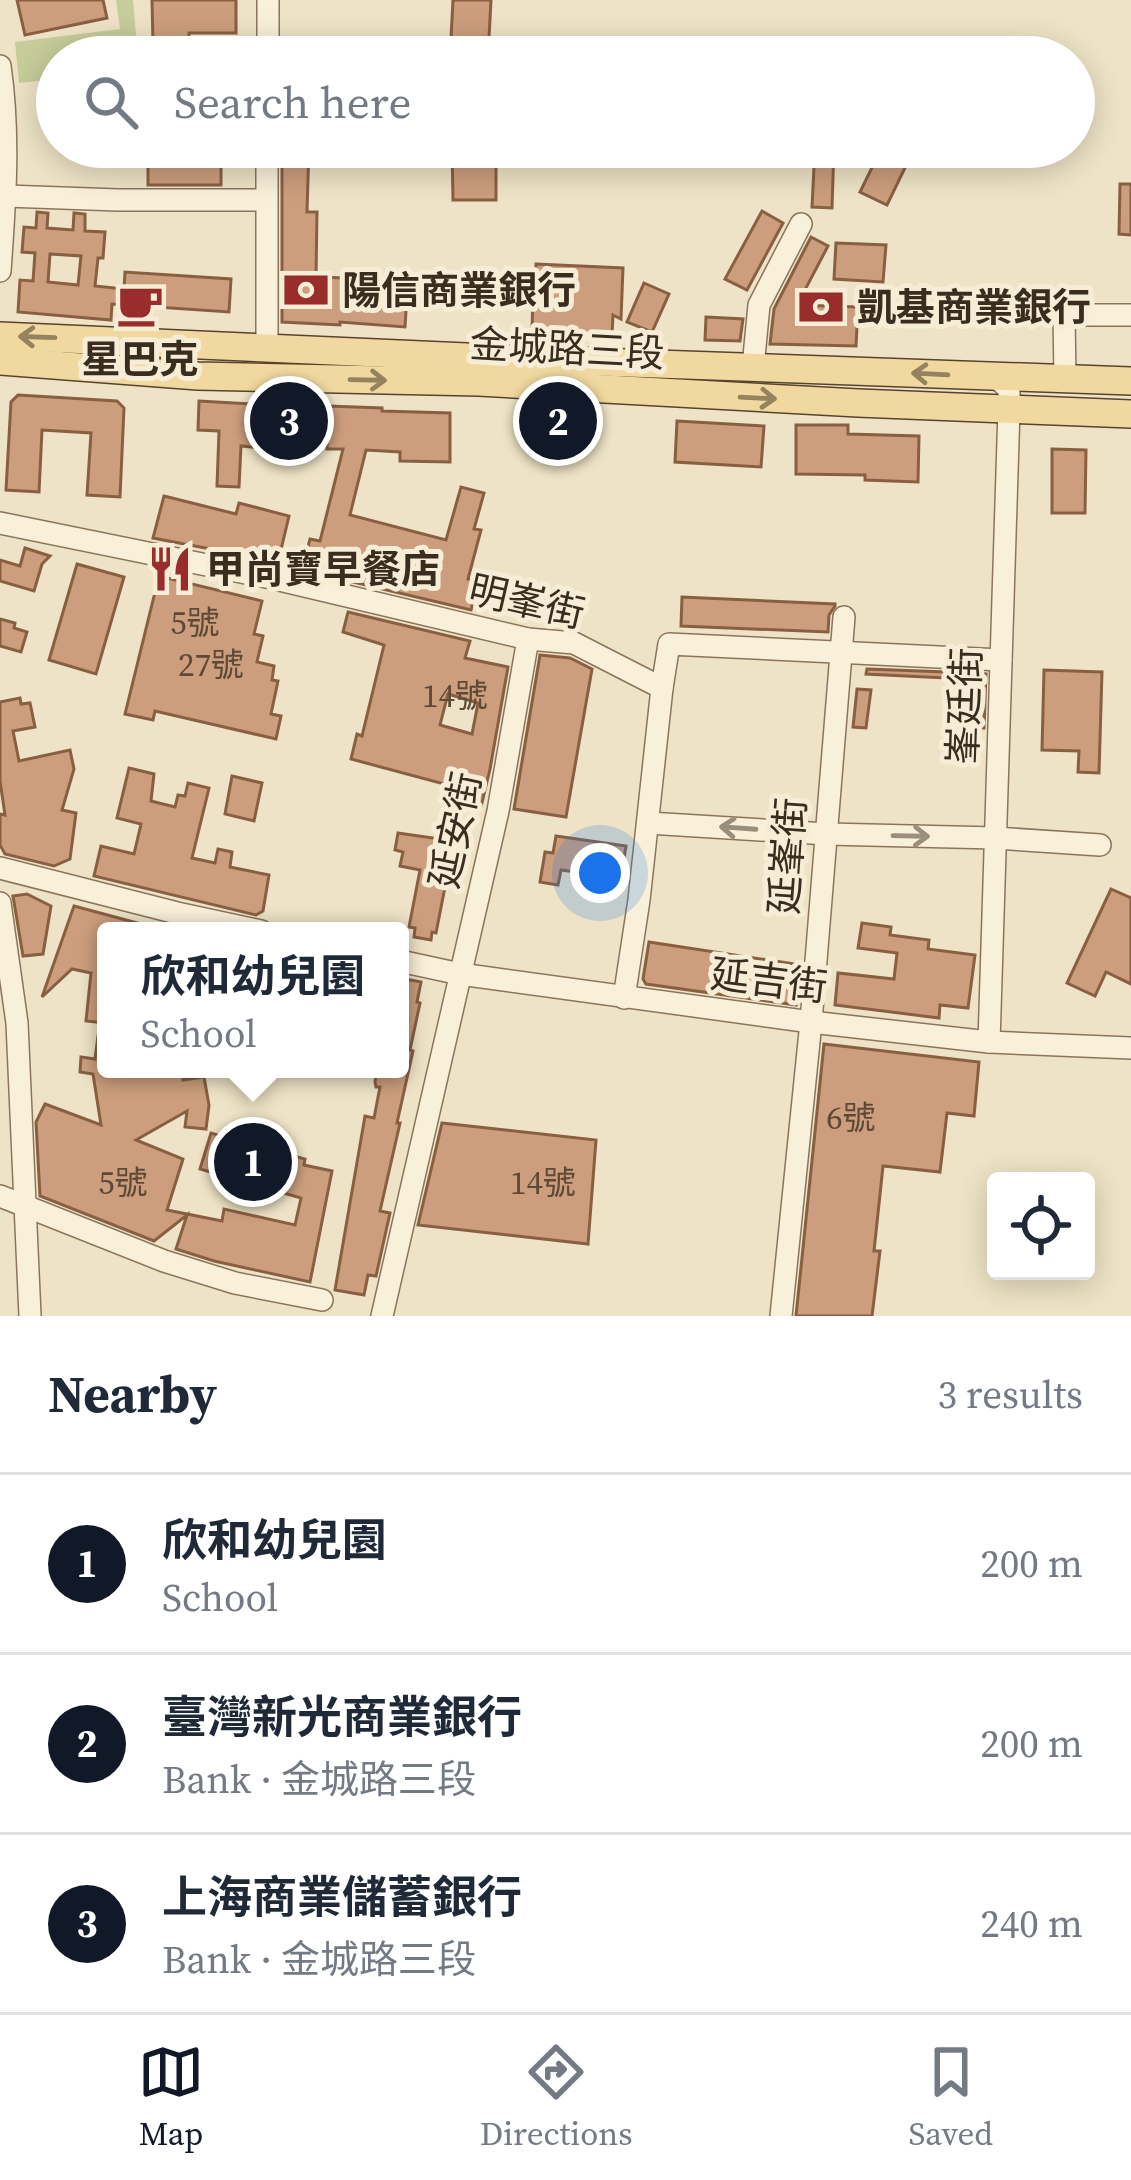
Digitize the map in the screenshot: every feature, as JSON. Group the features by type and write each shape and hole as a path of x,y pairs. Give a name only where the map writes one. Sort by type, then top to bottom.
{"main road":[{"name":"金城路三段","path":"0,336 1131,381"},
{"name":"金城路三段","path":"0,361 198,376 478,382 1131,414"}],"street":[{"path":"268,0 268,36"},
{"path":"0,66 6,196 0,271"},
{"path":"267,168 267,346"},
{"path":"6,196 266,200"},
{"path":"753,367 759,305 801,224"},
{"path":"1065,378 1064,315 1131,315"},
{"name":"峯廷街","path":"989,1042 1009,409 1009,389 997,377"},
{"name":"明峯街","path":"0,523 271,578 528,639 574,644 662,688"},
{"name":"延峯街","path":"781,1316 844,616"},
{"name":"延安街","path":"382,1316 498,812 528,639"},
{"path":"624,998 669,644 1001,660"},
{"path":"648,823 1100,844"},
{"path":"0,868 219,922"},
{"path":"0,903 6,994 16,1023 30,1316"},
{"name":"延吉街","path":"409,964 811,1022 989,1042 1131,1048"},
{"path":"0,1196 164,1261 236,1283 322,1300"}],"green space":[{"path":"116,0 133,0 136,36 63,36 120,29"},
{"path":"36,39 36,81 19,83 15,42"}],"building":[{"path":"17,0 103,0 107,18 25,35"},
{"path":"152,0 236,0 236,33 153,36"},
{"path":"453,0 491,0 489,36 451,36"},
{"path":"148,168 221,168 221,185 148,185"},
{"path":"282,168 308,168 307,212 317,212 316,277 408,280 405,327 282,322"},
{"path":"452,168 496,168 496,200 453,200"},
{"path":"814,168 833,168 832,208 812,207"},
{"path":"872,168 905,168 887,205 860,192"},
{"path":"1120,184 1131,184 1131,235 1119,234"},
{"path":"762,211 783,223 747,290 725,279"},
{"path":"37,212 48,213 47,228 73,230 74,213 85,214 85,231 105,232 95,286 124,289 125,272 231,279 229,312 112,304 111,320 18,312 20,280 33,281 35,253 22,252 24,227 36,228","holes":["50,254 81,256 78,285 48,282"]},
{"path":"811,237 828,246 797,305 858,307 856,346 770,344 774,309"},
{"path":"836,243 886,245 883,282 834,279"},
{"path":"536,264 623,268 621,319 613,315 612,335 532,333 533,290 528,289 529,278 536,278"},
{"path":"644,283 669,294 652,332 627,322"},
{"path":"706,317 743,319 740,341 705,340"},
{"path":"18,395 117,401 124,408 120,497 87,495 91,433 42,430 39,492 6,490 11,402"},
{"path":"199,401 305,407 301,452 241,446 239,487 217,486 219,431 198,430"},
{"path":"328,406 450,413 450,462 400,461 400,452 366,450 350,515 446,540 461,487 484,493 474,529 481,530 468,579 478,582 471,610 302,570 310,539 320,541 343,449 327,449"},
{"path":"677,421 764,426 761,467 675,462"},
{"path":"796,425 848,425 848,434 919,436 918,482 796,474"},
{"path":"1052,449 1086,450 1085,513 1052,513"},
{"path":"164,496 236,514 239,503 289,516 278,562 153,538"},
{"path":"25,548 50,556 42,564 34,591 0,581 0,560 20,566"},
{"path":"77,564 124,577 96,674 49,660"},
{"path":"159,576 262,601 254,634 263,636 257,662 274,666 272,680 278,681 271,714 281,716 276,739 155,711 153,720 125,714"},
{"path":"682,597 835,606 828,632 681,626"},
{"path":"348,612 470,641 465,658 508,667 481,807 445,797 448,785 351,759 357,734 362,736 384,645 343,632","holes":["448,694 478,703 472,734 440,725"]},
{"path":"0,619 27,632 21,652 0,646"},
{"path":"540,655 570,658 592,669 566,817 514,809"},
{"path":"867,669 946,672 945,678 866,674"},
{"path":"1044,670 1102,672 1099,773 1078,772 1079,751 1042,750"},
{"path":"964,673 986,674 984,728 963,728"},
{"path":"857,689 871,690 866,728 853,727"},
{"path":"20,698 21,704 30,703 35,727 13,731 19,761 70,750 74,769 62,810 76,813 70,859 54,866 5,854 0,845 0,814 5,815 0,702"},
{"path":"129,768 154,774 151,801 175,807 188,783 209,788 192,858 215,863 218,849 232,852 230,867 269,875 263,911 256,915 94,876 101,846 134,854 141,824 117,818"},
{"path":"232,776 262,783 254,821 225,814"},
{"path":"398,833 454,841 431,940 414,937 415,928 409,927 420,870 400,866 403,852 395,850"},
{"path":"556,836 626,846 619,890 602,888 604,876 561,870 558,885 540,882 545,852 553,853"},
{"path":"1111,889 1131,898 1131,984 1106,972 1095,996 1067,983"},
{"path":"27,894 51,906 43,954 23,956 13,896"},
{"path":"74,906 133,922 97,922 97,1022 86,1021 91,973 72,969 42,997"},
{"path":"862,923 891,927 890,935 929,940 928,949 975,955 968,1008 940,1005 939,1018 835,1005 838,973 894,979 897,953 858,948"},
{"path":"649,942 801,965 796,1005 646,984"},
{"path":"409,980 421,982 409,1069"},
{"path":"97,1044 97,1078 204,1078 209,1105 206,1129 185,1127 187,1111 136,1140 183,1159 167,1210 222,1221 224,1209 295,1225 301,1198 200,1169 211,1133 332,1171 310,1282 176,1249 187,1215 154,1241 40,1196 36,1122 45,1104 101,1125 93,1074 80,1072 81,1057 95,1059"},
{"path":"824,1044 979,1062 974,1116 947,1113 940,1172 883,1166 872,1316 796,1316"},
{"path":"376,1078 407,1078 380,1211 390,1213 376,1276 368,1275 364,1295 335,1290 365,1116 374,1118 380,1087"},
{"path":"442,1123 596,1140 588,1244 418,1225"}],"place":[{"name":"陽信商業銀行","path":"306,290"},
{"name":"星巴克","path":"140,305"},
{"name":"凱基商業銀行","path":"821,307"},
{"name":"上海商業儲蓄銀行","path":"289,421"},
{"name":"臺灣新光商業銀行","path":"558,421"},
{"name":"甲尚寶早餐店","path":"170,569"},
{"name":"欣和幼兒園","path":"253,1162"}]}
